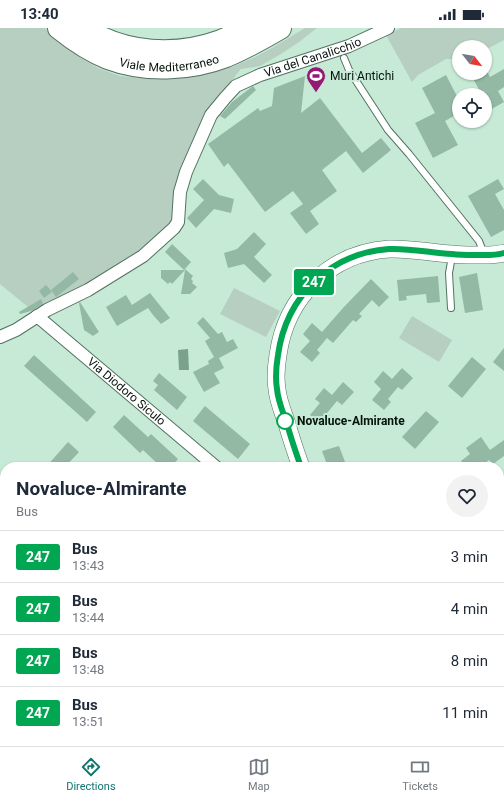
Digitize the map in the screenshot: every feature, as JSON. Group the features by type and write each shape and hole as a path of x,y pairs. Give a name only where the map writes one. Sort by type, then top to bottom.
{"highway":[{"name":"Viale Mediterraneo","path":"59,28 76,41 93,51 110,58 143,66 162,68 192,65 225,56 280,28"},
{"name":"Viale Mediterraneo","path":"84,28 91,33 112,42 132,48 152,51 178,51 221,41 249,28"}],"main road":[{"path":"299,462 280,404 276,371 279,343 286,323 296,303 309,286 324,272 354,256 370,251 390,249 484,255 497,255 504,253"}],"street":[{"name":"Via del Canalicchio","path":"37,316 88,290 143,256 176,225 178,222 180,192 186,172 211,115 224,98 236,86 260,75 349,46 388,28"},
{"path":"0,337 16,330 37,316"},
{"name":"Via Diodoro Siculo","path":"37,316 210,462"}],"lane":[{"path":"344,58 349,70 388,130 479,241 484,255"},
{"path":"451,308 449,273 453,254"}],"shaded area":[{"path":"0,28 45,28 78,56 98,68 120,76 149,79 183,78 212,73 232,67 272,48 305,28 317,28 281,54 260,66 241,69 236,75 209,113 175,221 142,253 82,289 33,311 0,284"},
{"path":"401,28 504,28 504,40 492,46 492,40 452,40 452,59 446,59 418,75 412,82 386,35"},
{"path":"234,288 280,311 266,337 220,314"},
{"path":"412,316 452,340 439,362 399,338"},
{"path":"188,349 189,370 179,370 178,350"}],"building":[{"path":"504,69 504,87 498,91 504,102 492,109 492,88 478,88 474,80 492,80 492,76"},
{"path":"446,75 453,88 452,117 445,121 458,145 433,158 415,123 435,113 422,88"},
{"path":"305,76 301,113 320,98 362,153 381,138 391,150 363,173 346,151 322,170 337,191 310,211 319,224 306,234 290,213 303,204 293,191 265,212 228,163 224,167 208,144 258,108 260,111 272,106 274,88"},
{"path":"253,86 256,90 225,119 220,116 232,102"},
{"path":"203,179 219,195 234,199 231,213 214,209 196,228 187,218 204,200 193,189"},
{"path":"498,179 504,189 495,194 504,210 504,230 491,237 468,196"},
{"path":"254,232 266,244 254,257 272,275 264,283 244,264 228,268 224,253 237,249"},
{"path":"172,244 191,262 184,270 165,252"},
{"path":"185,269 193,276 191,279 193,281 192,283 197,287 190,294 181,294"},
{"path":"161,270 185,270 172,284 170,282 168,284 161,278"},
{"path":"73,272 79,279 56,297 51,290"},
{"path":"477,273 483,310 465,313 459,277"},
{"path":"438,276 440,302 427,303 426,294 406,296 407,300 399,301 397,280"},
{"path":"371,279 389,297 379,307 372,300 359,314 362,316 356,322 353,320 333,343 327,338 317,350 320,353 312,362 300,352 310,341 303,334 312,323 322,332"},
{"path":"46,285 52,292 44,298 39,291"},
{"path":"150,293 170,318 161,324 148,308 117,326 106,307 126,295 132,305"},
{"path":"41,299 43,304 31,311 20,314 19,312"},
{"path":"80,302 99,332 93,336 84,330"},
{"path":"203,317 218,334 222,332 227,342 233,339 238,348 219,358 224,368 214,373 220,383 204,392 193,372 209,364 208,361 214,357 205,341 210,338 197,323"},
{"path":"504,348 504,371 493,362"},
{"path":"34,355 96,412 87,422 24,366"},
{"path":"472,357 486,369 462,398 448,386"},
{"path":"402,368 413,378 402,390 398,387 388,399 391,402 384,410 372,400 381,389 374,382 383,371 392,379"},
{"path":"159,373 187,397 177,410 154,390 158,385 153,381"},
{"path":"343,382 354,392 342,405 337,401 327,413 330,416 322,425 310,415 320,403 315,399 324,388 332,395"},
{"path":"205,406 250,444 238,459 193,421"},
{"path":"426,411 439,422 415,449 402,437"},
{"path":"124,415 148,437 151,434 178,459 175,462 156,462 143,450 140,453 113,427"},
{"path":"481,437 490,450 504,440 504,456 496,462 491,462 489,460 486,462 462,462 470,454 466,448"},
{"path":"68,442 79,452 70,462 50,462"},
{"path":"339,446 345,462 326,462 322,451"}],"bus line":[{"name":"247","path":"299,462 280,404 276,371 279,343 286,323 296,303 309,286 324,272 354,256 370,251 390,249 484,255 497,255 504,253"}],"place":[{"name":"Muri Antichi","path":"316,93"},
{"name":"Novaluce-Almirante","path":"285,421"}]}
